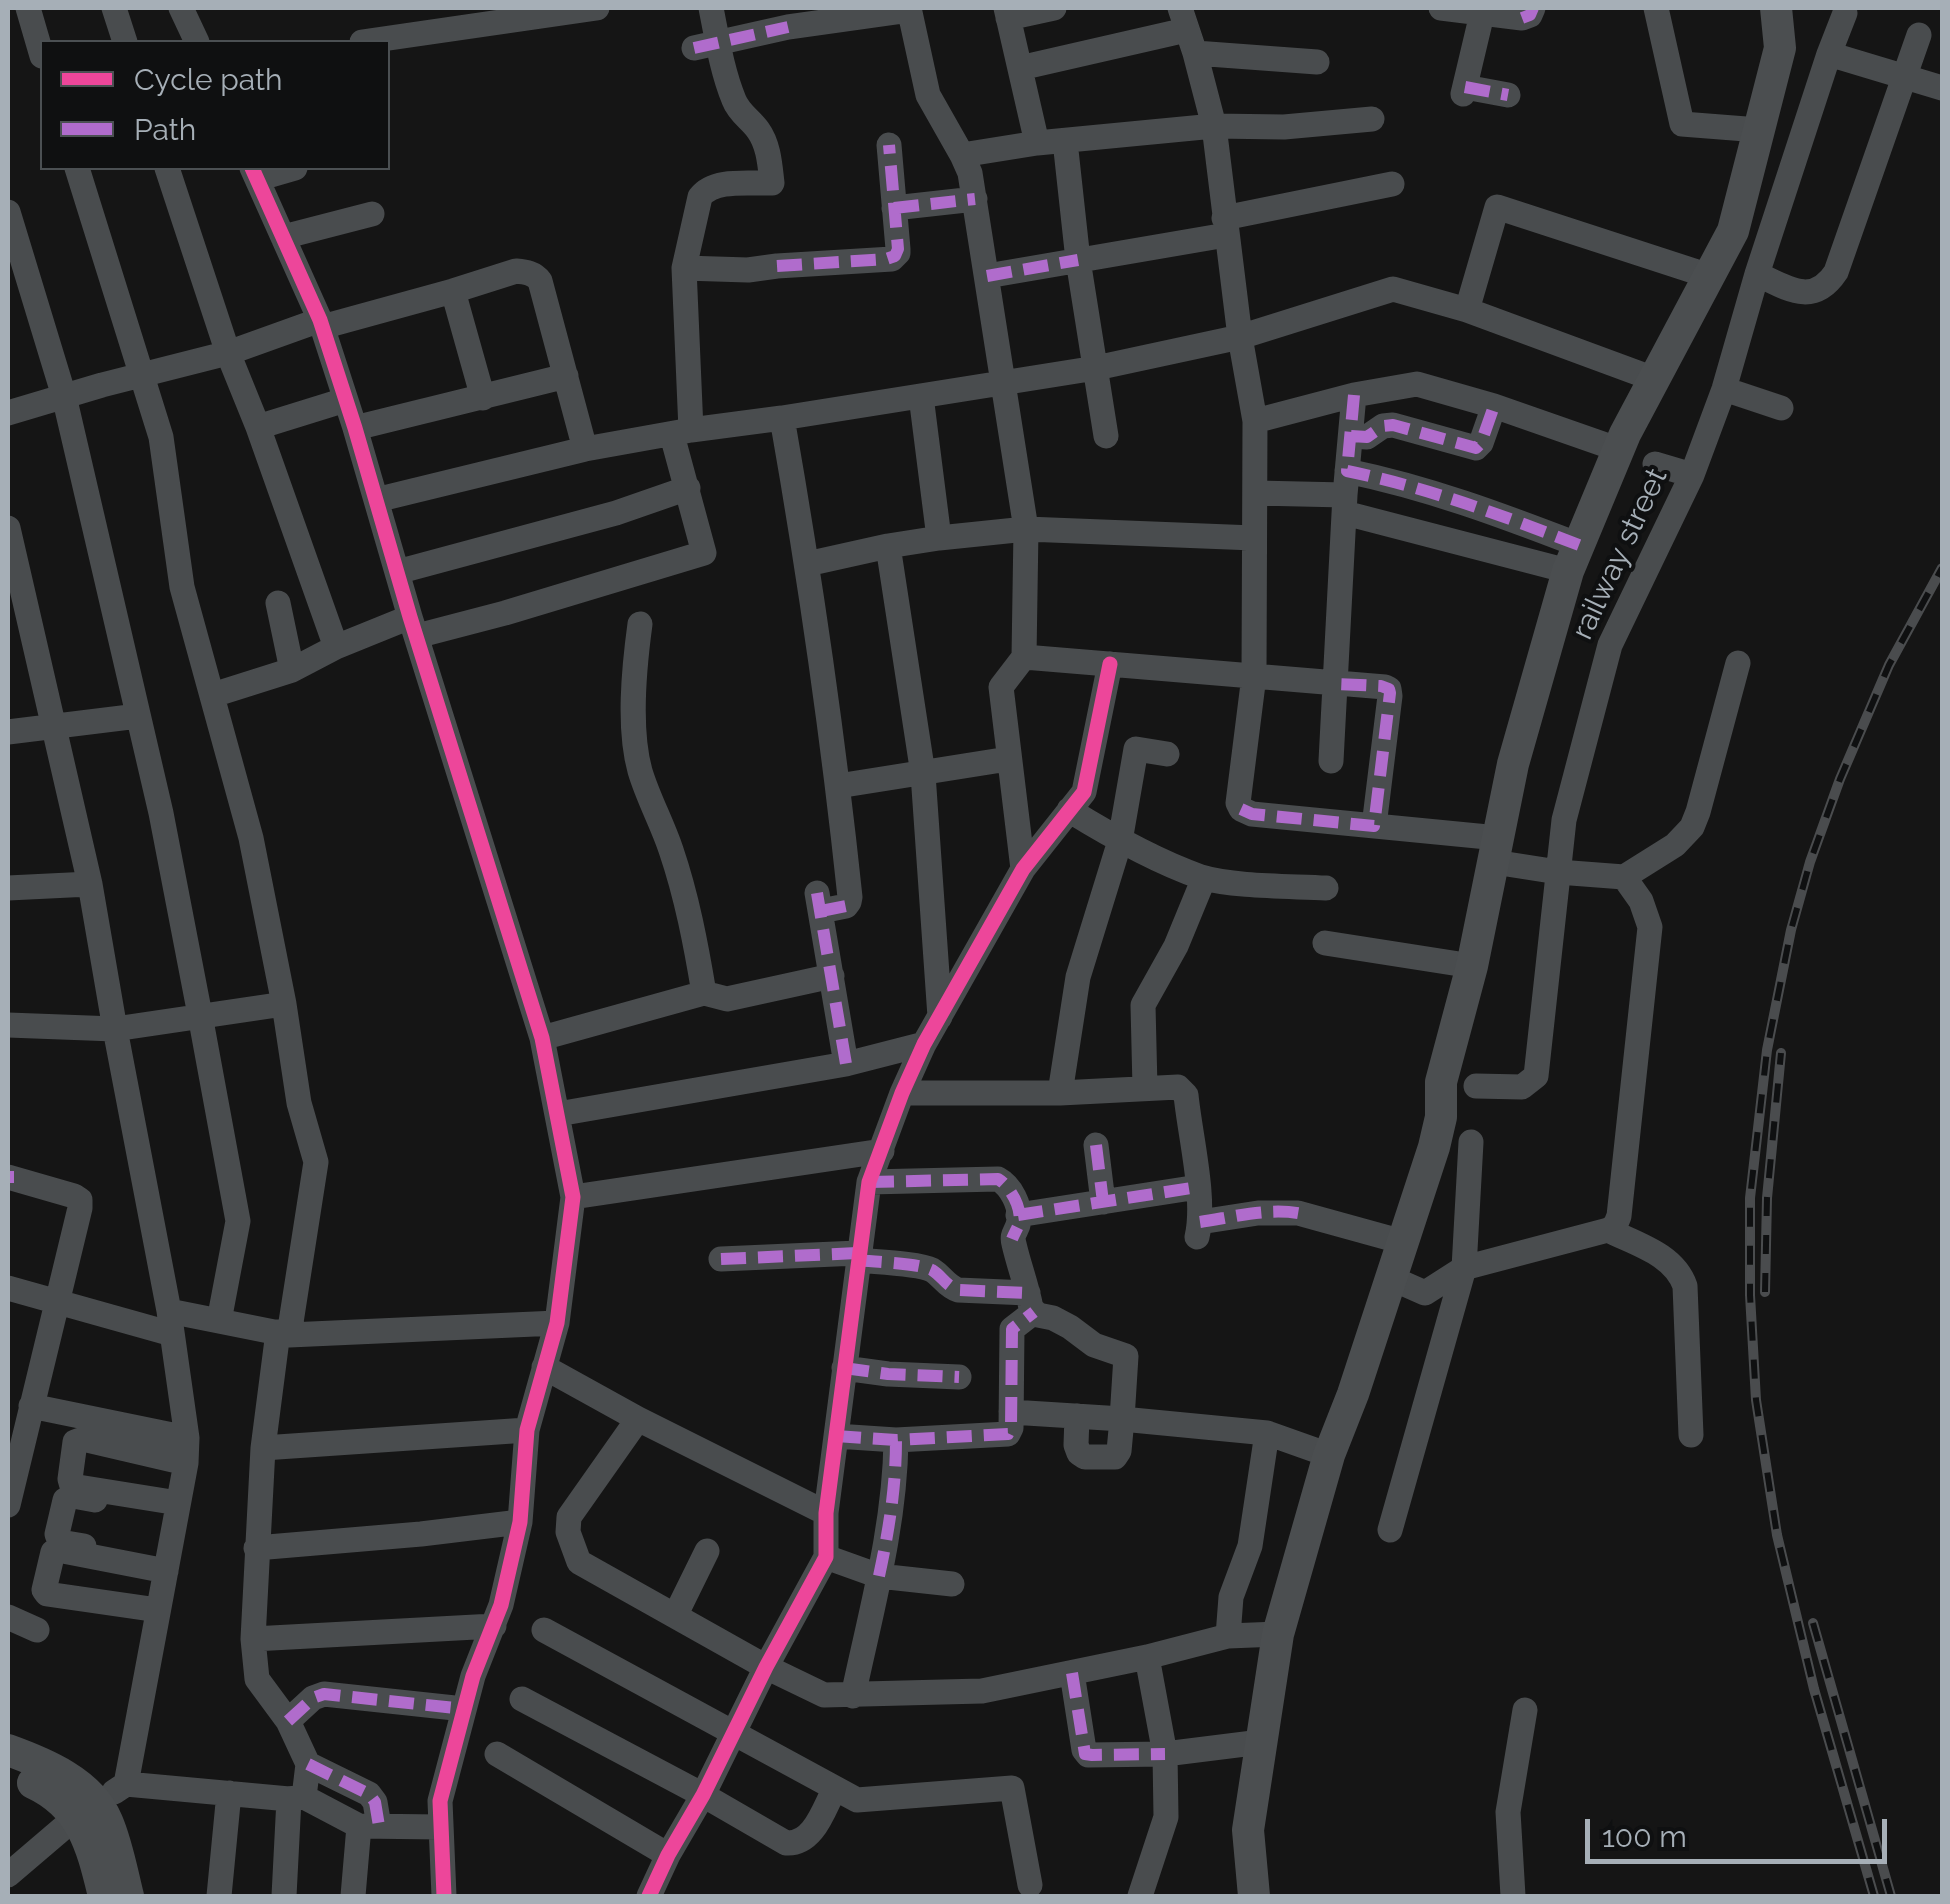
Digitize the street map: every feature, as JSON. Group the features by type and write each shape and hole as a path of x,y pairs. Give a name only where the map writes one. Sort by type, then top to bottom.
{"main road":[{"path":"1254,1896 1248,1830 1278,1634 1329,1455 1353,1394 1434,1147 1441,1117 1441,1082 1472,966 1514,764 1573,558 1626,434 1733,231 1780,48 1776,8"},
{"path":"8,1750 66,1776 87,1810 86,1834 104,1896"},
{"path":"8,1774 37,1784 107,1820 128,1896"}],"street":[{"path":"28,8 40,49"},
{"path":"114,8 124,40"},
{"path":"182,8 196,40"},
{"path":"376,40 597,8"},
{"path":"213,694 292,670 336,647 413,626 505,613 704,553 688,488 681,432 684,268 704,191 714,186 772,183 762,135 737,107 706,45 710,8"},
{"path":"1038,143 1007,13 1054,8"},
{"path":"1441,8 1527,18 1533,8"},
{"path":"1656,8 1682,124 1759,130"},
{"path":"706,45 787,17 909,9 928,95 970,173 1026,528 1024,657 1001,687 1023,869"},
{"path":"1482,14 1464,90 1508,95"},
{"name":"railway street","path":"1476,1086 1522,1088 1536,1076 1564,820 1610,645 1692,476 1724,389 1845,14"},
{"path":"1020,68 1187,30 1317,62"},
{"path":"1187,30 1214,126 1240,337 1255,421 1254,676 1238,796 1240,809 1252,814 1374,826 1496,850 1558,872 1624,877 1656,858 1692,826 1738,663"},
{"path":"1758,274 1794,292 1815,291 1831,280 1919,35"},
{"path":"1829,54 1942,88"},
{"path":"962,155 1038,143 1214,126 1284,127 1372,119"},
{"path":"1065,140 1078,260 1106,436"},
{"path":"684,268 748,270 892,258 898,250 889,145"},
{"path":"78,170 161,437 182,587 251,838 299,1103 316,1162 263,1448 253,1639 257,1679 288,1721 308,1764 368,1794 375,1802 354,1896"},
{"path":"167,170 228,353 336,647"},
{"path":"255,173 321,323 355,428 396,572 542,1038 574,1198 557,1323 527,1430 520,1522 494,1626 473,1676 440,1801 444,1896"},
{"path":"987,276 1078,260 1392,184"},
{"path":"894,208 976,200"},
{"path":"1467,310 1497,207 1709,276"},
{"path":"8,212 64,396 162,813 238,1221 218,1321"},
{"path":"283,237 372,214"},
{"path":"8,413 228,353 321,323 453,292 516,271 537,276 585,449"},
{"path":"376,500 585,449 1096,368 1240,337 1393,290 1467,310 1654,379"},
{"path":"453,292 482,398"},
{"path":"355,428 566,376"},
{"path":"1255,421 1354,395 1417,384 1620,450"},
{"path":"1724,389 1781,408"},
{"path":"1331,761 1354,395"},
{"path":"920,396 939,538"},
{"path":"258,426 346,400"},
{"path":"1350,436 1368,437 1388,425 1476,448 1494,406"},
{"path":"782,418 838,786 849,902 846,906 819,902 846,1064"},
{"path":"1655,464 1692,476"},
{"path":"1256,493 1346,493 1392,480 1474,504 1573,558"},
{"path":"396,572 616,513 688,488"},
{"path":"1346,493 1573,558"},
{"path":"8,528 90,884 171,1322 187,1450 126,1784"},
{"path":"807,564 888,546 1026,528 1254,538"},
{"path":"888,546 923,774 940,1017"},
{"path":"278,602 292,670"},
{"path":"640,624 634,712 638,760 671,850 695,933 704,994"},
{"path":"1024,657 1388,688 1374,826"},
{"path":"649,1896 826,1556 826,1514 868,1182 924,1044 1023,869 1084,792 1110,664"},
{"path":"8,732 138,716"},
{"path":"1060,1093 1078,978 1120,841 1136,749 1166,754"},
{"path":"838,786 1008,759"},
{"path":"1069,810 1120,841 1204,878 1326,888"},
{"path":"1425,1292 1464,1268 1615,1226 1650,927 1648,915 1624,877"},
{"path":"1146,1088 1143,1005 1176,946 1204,878"},
{"path":"8,888 90,884"},
{"path":"1325,944 1472,966"},
{"path":"542,1038 704,994 728,999 832,976"},
{"path":"8,1025 115,1029 284,1004"},
{"path":"558,1114 846,1064 924,1044"},
{"path":"902,1093 1060,1093 1178,1087 1186,1095 1198,1187 1198,1229 1258,1213 1298,1213 1402,1242"},
{"path":"1390,1530 1464,1268 1471,1142"},
{"path":"1096,1145 1103,1202"},
{"path":"574,1198 882,1152"},
{"path":"8,1176 80,1200 8,1505"},
{"path":"868,1182 998,1179 1008,1187 1018,1215 1012,1239 1031,1302"},
{"path":"1018,1215 1198,1187"},
{"path":"1608,1230 1665,1258 1682,1276 1686,1286 1691,1435"},
{"path":"721,1259 857,1256 926,1268 958,1290 1031,1302 1094,1345 1126,1356 1118,1454 1111,1458 1085,1457 1077,1450 1077,1416"},
{"path":"1391,1278 1425,1292 1445,1335"},
{"path":"8,1288 55,1302 171,1322 218,1321 283,1334 557,1323"},
{"path":"836,1436 896,1440 1006,1435 1011,1428 1012,1329 1031,1302"},
{"path":"544,1367 826,1514"},
{"path":"844,1368 958,1377"},
{"path":"31,1406 187,1450"},
{"path":"1011,1412 1267,1433 1329,1455"},
{"path":"638,1419 569,1517 568,1532 579,1562 824,1696 982,1691 1228,1636 1278,1634"},
{"path":"263,1448 527,1430"},
{"path":"1228,1636 1232,1596 1250,1546 1267,1433"},
{"path":"177,1510 72,1486 75,1442 83,1439 187,1450"},
{"path":"853,1696 889,1530 896,1440"},
{"path":"167,1565 60,1542 56,1534 65,1500 73,1496 177,1510"},
{"path":"256,1548 520,1522"},
{"path":"158,1610 47,1594 44,1590 53,1552 58,1550 167,1565"},
{"path":"675,1616 707,1551"},
{"path":"826,1556 879,1576 952,1584"},
{"path":"8,1617 37,1630"},
{"path":"253,1639 494,1626"},
{"path":"544,1630 857,1800 1012,1788 1030,1885"},
{"path":"1140,1896 1166,1817 1165,1754 1147,1657"},
{"path":"1072,1672 1088,1755 1165,1754 1260,1742"},
{"path":"288,1721 313,1698 324,1694 464,1709"},
{"path":"522,1700 786,1843 794,1844 810,1835 835,1788"},
{"path":"1513,1896 1508,1812 1525,1710"},
{"path":"496,1754 668,1855"},
{"path":"284,1896 296,1798 308,1764"},
{"path":"8,1875 87,1810 126,1784 296,1798 369,1826 440,1827"},
{"path":"219,1896 229,1793"}],"railway":[{"path":"1874,1896 1814,1689 1777,1535 1756,1400 1750,1198 1767,1050 1791,930 1810,862 1840,779 1889,665 1942,568"},
{"path":"1765,1292 1767,1198 1781,1053"},
{"path":"1813,1623 1891,1896"}],"marked path":[{"path":"1522,18 1530,15 1533,8"},
{"path":"694,48 788,27"},
{"path":"1465,87 1508,95"},
{"path":"777,266 895,256 898,249 889,145"},
{"path":"894,208 975,199"},
{"path":"987,276 1078,260"},
{"path":"1354,395 1347,471 1436,494 1579,545"},
{"path":"1351,436 1367,437 1383,426 1393,425 1476,448 1494,406"},
{"path":"1241,809 1252,814 1374,826 1389,689 1336,684"},
{"path":"817,893 846,1064"},
{"path":"821,911 846,906 850,897"},
{"path":"1096,1145 1103,1202"},
{"path":"8,1177 14,1177"},
{"path":"869,1182 998,1179 1011,1192 1019,1212 1019,1224 1012,1239"},
{"path":"1018,1215 1198,1187"},
{"path":"1200,1222 1267,1212 1307,1215"},
{"path":"721,1259 858,1253"},
{"path":"857,1260 932,1270 958,1290 1028,1293"},
{"path":"836,1436 896,1440 1008,1434 1012,1329 1034,1312"},
{"path":"844,1368 959,1377"},
{"path":"879,1576 891,1508 896,1440"},
{"path":"1072,1673 1085,1754 1165,1754"},
{"path":"288,1721 313,1698 324,1694 464,1709"},
{"path":"308,1764 369,1794 375,1802 379,1826"}],"cycle path":[{"path":"253,170 320,320 355,428 542,1038 573,1197 557,1323 527,1430 520,1522 501,1605 473,1676 440,1801 444,1896"},
{"path":"649,1896 826,1557 826,1513 869,1182 924,1044 1023,869 1084,792 1110,664"}]}
